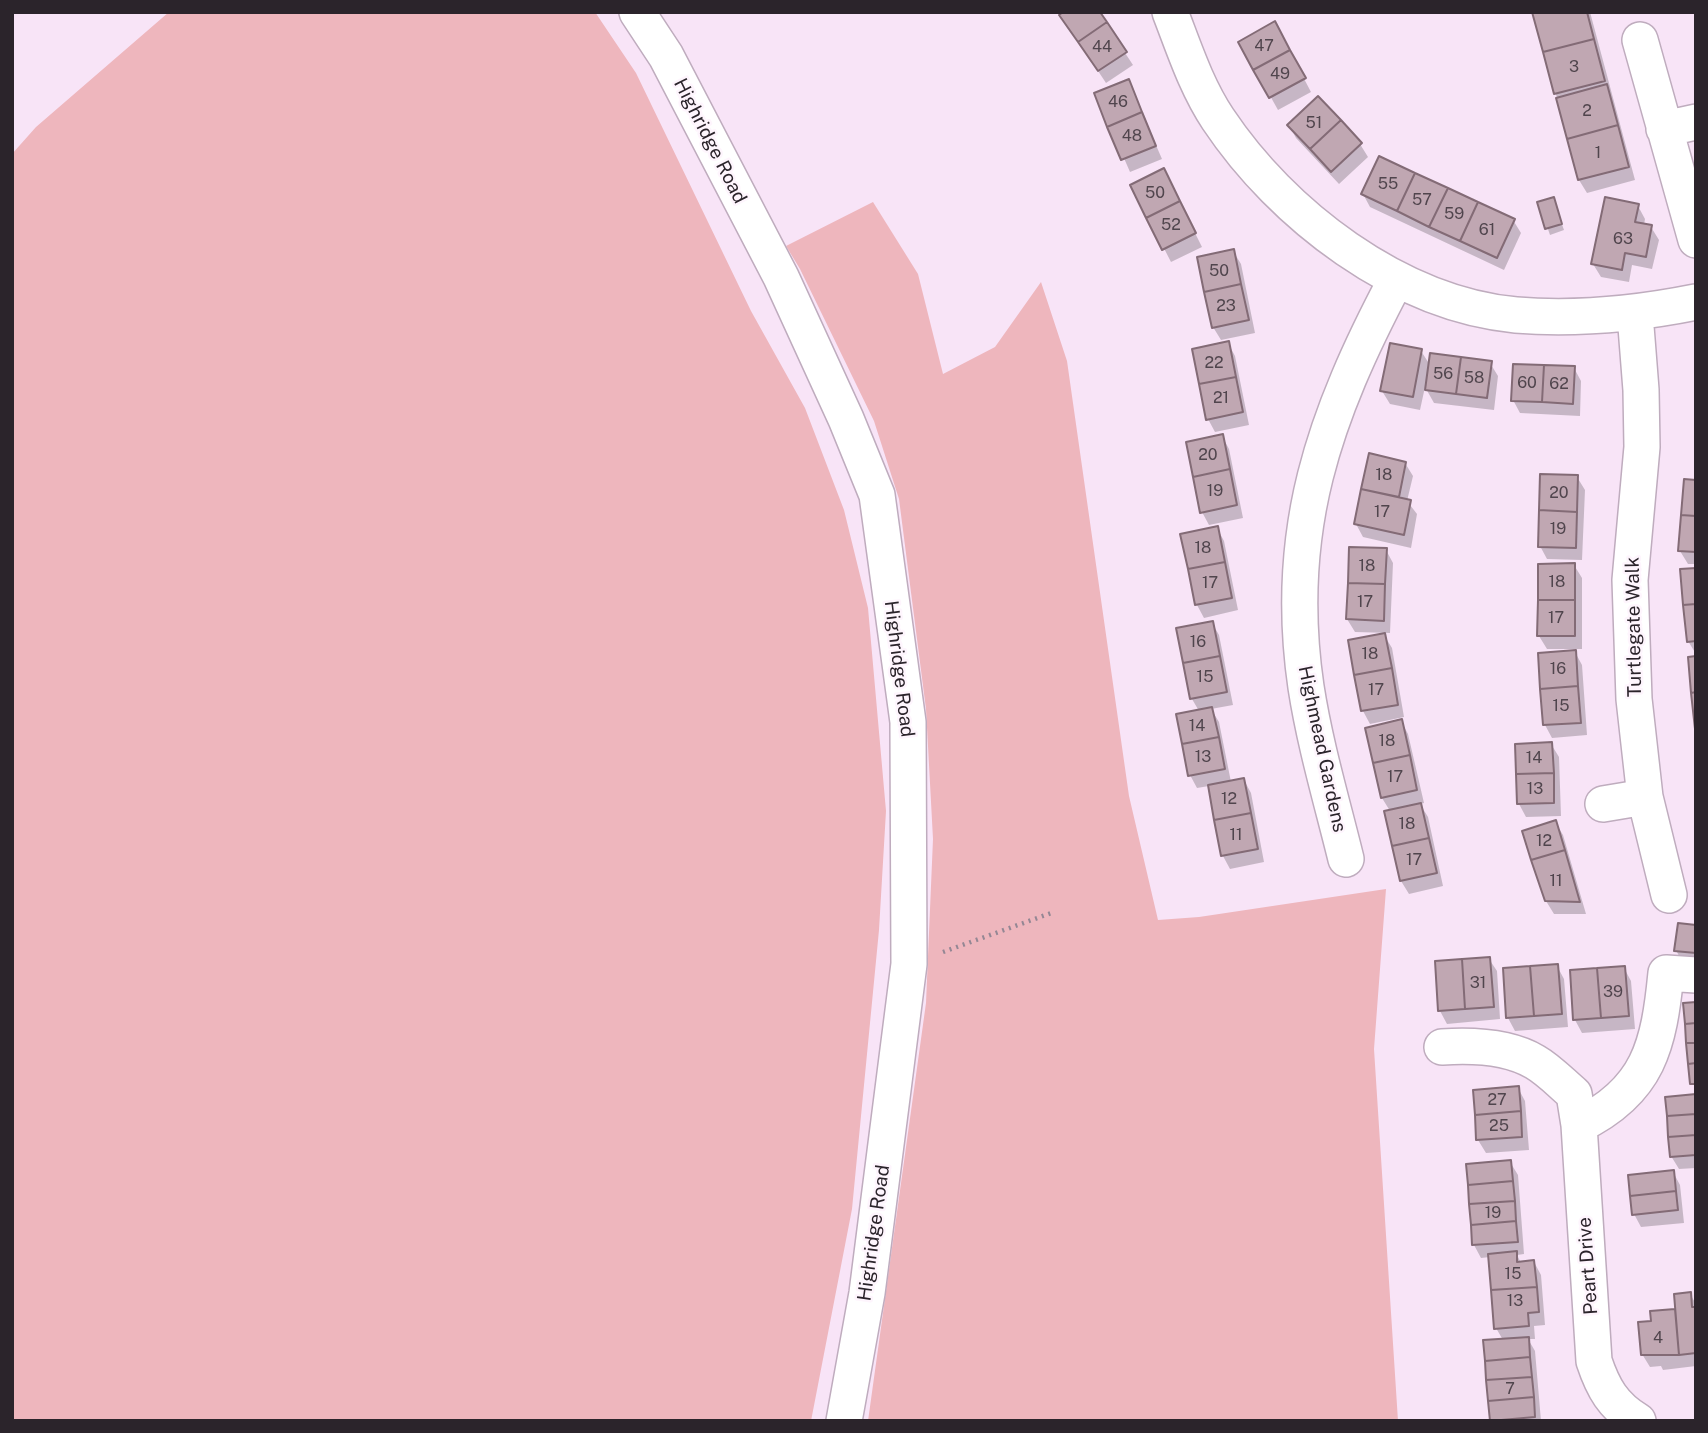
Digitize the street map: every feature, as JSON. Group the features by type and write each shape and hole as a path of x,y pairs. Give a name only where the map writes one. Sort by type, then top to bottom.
{"street":[{"name":"Highridge Road","path":"637,12 666,56 781,277 846,419 877,495 908,722 909,964 867,1293 844,1421"},
{"path":"1170,12 1194,74 1217,118 1265,182 1335,240 1396,280 1454,301 1513,314 1573,317 1634,314 1696,302"},
{"path":"1640,40 1680,125 1696,240"},
{"name":"Highmead Gardens","path":"1346,859 1307,690 1300,629 1299,572 1307,506 1320,450 1344,385 1396,280"},
{"name":"Turtlegate Walk","path":"1634,314 1641,390 1642,447 1630,580 1634,699 1645,797 1669,895"},
{"path":"1603,804 1645,797"},
{"path":"1442,1047 1468,1045 1510,1052 1535,1061 1576,1110 1603,1114 1633,1086 1652,1055 1661,1027 1666,973 1696,975"},
{"name":"Peart Drive","path":"1576,1110 1594,1361 1602,1385 1613,1402 1638,1421"}],"path":[{"path":"909,964 1054,912"}],"shaded area":[{"path":"169,12 595,12 636,73 751,311 805,408 844,510 868,608 886,811 879,930 852,1209 811,1421 12,1421 12,154 36,127"},
{"path":"873,202 918,274 943,374 995,347 1041,282 1067,361 1129,796 1158,920 1199,917 1386,889 1374,1049 1398,1421 868,1421 926,1003 933,839 926,709 899,499 874,421 800,269 786,246"}],"building":[{"path":"1063,12 1100,12 1107,22 1078,42 1059,15"},
{"path":"1532,12 1587,12 1594,39 1543,52"},
{"path":"1275,21 1290,50 1253,70 1238,42"},
{"path":"1107,22 1127,52 1098,71 1078,42"},
{"path":"1594,39 1605,81 1554,94 1543,52"},
{"path":"1290,50 1306,78 1269,98 1253,70"},
{"path":"1129,79 1142,112 1107,127 1094,93"},
{"path":"1607,84 1618,125 1567,139 1556,98"},
{"path":"1318,96 1341,120 1310,149 1287,125"},
{"path":"1142,112 1156,146 1121,160 1107,127"},
{"path":"1341,120 1362,143 1331,172 1310,149"},
{"path":"1618,125 1629,167 1578,180 1567,139"},
{"path":"1379,156 1415,173 1397,211 1361,194"},
{"path":"1164,168 1180,201 1146,218 1130,185"},
{"path":"1415,173 1448,188 1429,227 1397,211"},
{"path":"1448,188 1478,202 1460,241 1429,227"},
{"path":"1554,197 1562,224 1545,229 1537,202"},
{"path":"1605,197 1639,204 1635,222 1652,225 1646,257 1625,253 1622,270 1591,264"},
{"path":"1180,201 1196,233 1162,250 1146,218"},
{"path":"1478,202 1515,219 1497,258 1460,241"},
{"path":"1234,249 1241,284 1204,292 1197,257"},
{"path":"1241,284 1249,320 1212,328 1204,292"},
{"path":"1229,341 1236,377 1199,384 1192,349"},
{"path":"1390,343 1422,349 1413,397 1380,391"},
{"path":"1430,353 1461,357 1456,394 1425,390"},
{"path":"1461,357 1492,361 1487,398 1456,394"},
{"path":"1513,364 1544,365 1542,402 1511,401"},
{"path":"1544,365 1575,366 1573,404 1542,402"},
{"path":"1236,377 1243,412 1206,420 1199,384"},
{"path":"1223,434 1230,469 1193,477 1186,442"},
{"path":"1369,453 1406,462 1399,497 1361,489"},
{"path":"1230,469 1237,505 1200,513 1193,477"},
{"path":"1540,474 1578,475 1577,512 1539,510"},
{"path":"1684,479 1696,480 1696,516 1681,515"},
{"path":"1361,489 1411,500 1404,535 1354,524"},
{"path":"1539,510 1577,512 1576,548 1538,547"},
{"path":"1681,515 1696,516 1696,552 1678,551"},
{"path":"1218,526 1225,562 1188,569 1180,534"},
{"path":"1349,547 1387,548 1385,584 1348,583"},
{"path":"1225,562 1232,598 1195,605 1188,569"},
{"path":"1575,563 1575,600 1538,600 1538,564"},
{"path":"1696,568 1696,604 1683,605 1680,569"},
{"path":"1348,583 1385,584 1384,621 1346,619"},
{"path":"1538,600 1575,600 1575,636 1537,636"},
{"path":"1696,604 1696,641 1687,642 1683,605"},
{"path":"1213,621 1220,656 1183,663 1176,628"},
{"path":"1385,633 1392,668 1354,675 1348,640"},
{"path":"1576,650 1578,686 1540,689 1538,653"},
{"path":"1220,656 1227,692 1190,699 1183,663"},
{"path":"1696,656 1696,692 1691,693 1688,657"},
{"path":"1392,668 1398,705 1361,711 1354,675"},
{"path":"1578,686 1581,723 1543,725 1540,689"},
{"path":"1696,692 1696,729 1695,729 1691,693"},
{"path":"1212,707 1219,737 1182,744 1176,714"},
{"path":"1402,719 1410,755 1373,763 1365,728"},
{"path":"1219,737 1225,769 1188,776 1182,744"},
{"path":"1552,742 1554,773 1516,774 1515,744"},
{"path":"1410,755 1417,790 1381,798 1373,763"},
{"path":"1554,773 1554,803 1517,804 1516,774"},
{"path":"1244,778 1251,813 1214,820 1208,785"},
{"path":"1421,803 1429,838 1392,846 1384,811"},
{"path":"1251,813 1258,849 1221,856 1214,820"},
{"path":"1556,820 1565,850 1531,860 1522,831"},
{"path":"1429,838 1437,873 1400,881 1392,846"},
{"path":"1565,850 1580,902 1545,901 1531,860"},
{"path":"1678,923 1696,925 1696,953 1674,951"},
{"path":"1490,957 1494,1007 1465,1009 1462,959"},
{"path":"1462,959 1465,1009 1438,1011 1435,961"},
{"path":"1558,964 1562,1014 1534,1016 1530,966"},
{"path":"1530,966 1534,1016 1506,1018 1503,968"},
{"path":"1625,966 1629,1016 1601,1018 1597,968"},
{"path":"1597,968 1601,1018 1573,1020 1570,970"},
{"path":"1696,1002 1696,1023 1685,1024 1683,1003"},
{"path":"1696,1023 1696,1043 1686,1043 1685,1024"},
{"path":"1686,1043 1696,1043 1696,1063 1688,1064"},
{"path":"1696,1063 1696,1084 1690,1084 1688,1064"},
{"path":"1519,1086 1521,1111 1475,1115 1473,1090"},
{"path":"1696,1094 1696,1114 1667,1116 1665,1097"},
{"path":"1521,1111 1522,1137 1476,1140 1475,1115"},
{"path":"1696,1114 1696,1135 1668,1137 1667,1116"},
{"path":"1696,1135 1696,1155 1670,1157 1668,1137"},
{"path":"1511,1160 1513,1181 1468,1185 1466,1164"},
{"path":"1674,1170 1676,1191 1630,1196 1628,1175"},
{"path":"1513,1181 1515,1201 1469,1204 1468,1185"},
{"path":"1676,1191 1678,1210 1632,1215 1630,1196"},
{"path":"1515,1201 1516,1221 1471,1225 1469,1204"},
{"path":"1516,1221 1518,1242 1472,1245 1471,1225"},
{"path":"1517,1251 1517,1262 1534,1260 1537,1287 1491,1290 1488,1254"},
{"path":"1537,1287 1539,1312 1528,1313 1529,1326 1494,1329 1491,1290"},
{"path":"1691,1292 1692,1307 1696,1307 1696,1353 1679,1355 1674,1294"},
{"path":"1675,1309 1679,1355 1641,1355 1638,1322 1651,1321 1650,1311"},
{"path":"1529,1337 1530,1357 1485,1361 1483,1340"},
{"path":"1530,1357 1532,1377 1486,1380 1485,1361"},
{"path":"1532,1377 1534,1397 1488,1401 1486,1380"},
{"path":"1534,1397 1535,1417 1490,1421 1488,1401"}]}
